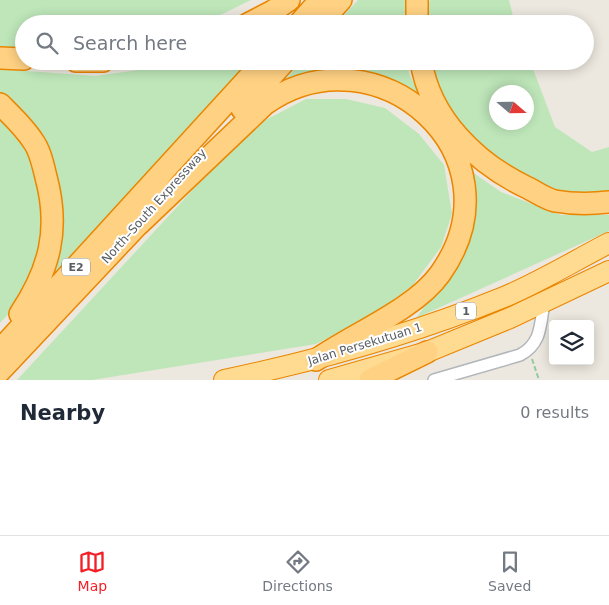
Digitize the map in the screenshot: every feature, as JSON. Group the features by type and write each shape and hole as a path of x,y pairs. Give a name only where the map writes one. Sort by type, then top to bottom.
{"highway":[{"path":"265,15 289,0"},
{"path":"307,15 320,0"},
{"path":"327,15 341,0"},
{"path":"417,0 417,15"},
{"path":"0,58 15,59"},
{"name":"North–South Expressway","path":"0,350 256,70"},
{"name":"North–South Expressway","path":"0,371 139,224 277,70"},
{"path":"424,70 435,101 448,125 478,157 514,182 554,201 609,202"},
{"path":"139,224 265,104 280,93 298,86 330,80 350,81 380,87 412,102 441,130 464,178 466,215 457,248 438,276 412,301 339,344 316,360"},
{"path":"0,104 18,121 35,142 50,193 53,217 52,247 42,274 32,295 0,340"},
{"name":"Jalan Persekutuan 1","path":"224,380 316,360 392,339 506,296 609,244"},
{"name":"Jalan Persekutuan 1","path":"329,380 427,352 544,302 609,271"},
{"path":"370,380 427,352"}],"street":[{"path":"434,380 520,356 530,350 537,339 544,302"}],"path":[{"path":"530,350 539,380"}],"green space":[{"path":"0,0 251,0 220,15 15,15 15,48 0,48"},
{"path":"358,0 407,0 404,15 344,15"},
{"path":"430,0 509,0 513,15 427,15 426,9"},
{"path":"0,69 95,76 138,70 247,70 42,297 62,236 56,172 36,130 0,94"},
{"path":"294,70 409,70 430,114 384,84 275,91"},
{"path":"434,70 533,70 555,127 592,152 609,147 609,194 564,193 519,172 475,143 436,88"},
{"path":"306,99 346,99 385,108 419,134 444,165 452,214 441,247 413,285 373,315 316,344 92,380 17,380 250,128"},
{"path":"0,119 24,139 42,197 43,242 23,298 0,323"},
{"path":"462,165 501,192 561,215 609,215 609,231 416,318 449,276"}]}
